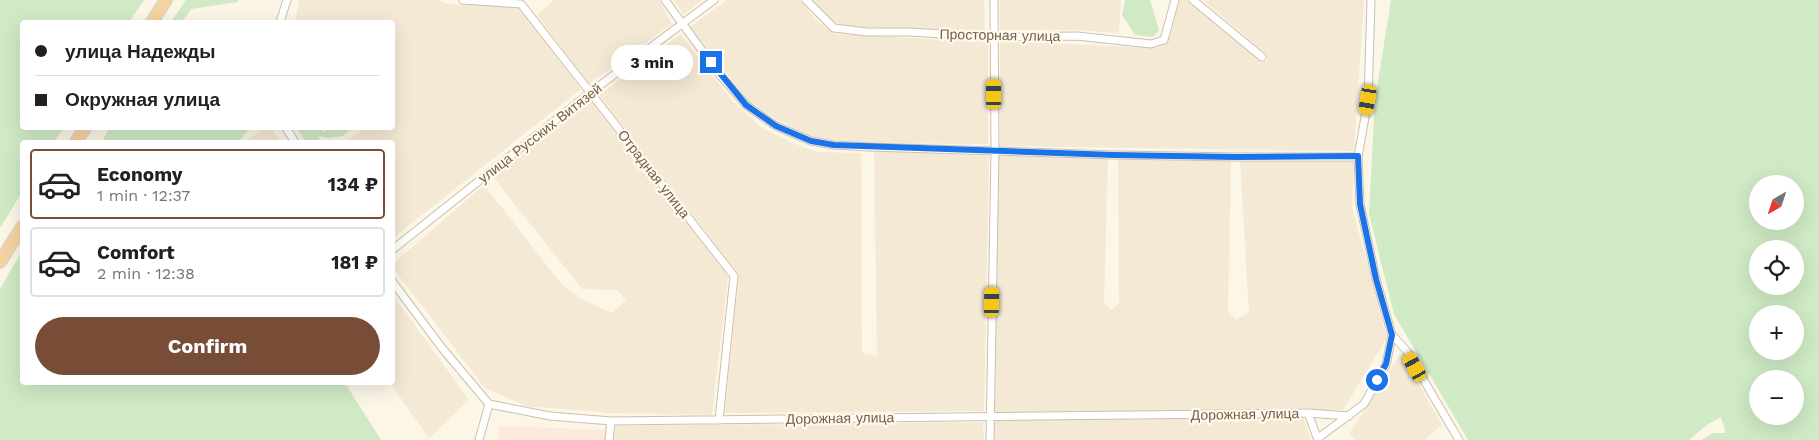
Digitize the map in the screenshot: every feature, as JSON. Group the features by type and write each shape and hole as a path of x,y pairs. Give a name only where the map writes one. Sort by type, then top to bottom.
{"highway":[{"path":"153,20 166,0"},
{"path":"0,262 20,230"}],"street":[{"path":"281,20 287,0"},
{"name":"Отрадная улица","path":"463,0 521,4 734,276 719,420"},
{"path":"665,0 720,75 746,105 776,126 811,141 834,145 870,147 1114,155 1358,156"},
{"name":"улица Русских Витязей","path":"395,248 591,92 714,0"},
{"name":"Просторная улица","path":"806,0 834,28 866,32 910,32 994,37 1077,36 1151,44 1164,40 1175,0"},
{"path":"990,440 995,150 994,0"},
{"path":"1193,0 1262,57"},
{"path":"1371,0 1368,100 1358,156 1360,204 1376,279 1392,335 1406,350 1459,440"},
{"path":"395,284 442,348 489,404 479,440"},
{"path":"1308,413 1318,439 1364,404 1386,364 1392,335"},
{"name":"Дорожная улица","path":"489,404 550,416 611,421 1308,413 1349,416"},
{"path":"609,440 611,421"}],"shaded area":[{"path":"299,0 437,0 447,4 518,6 581,89 395,236 395,140 348,140 361,130 395,130 395,20 295,20"},
{"path":"554,0 659,0 672,24 589,84 537,15"},
{"path":"674,0 702,0 684,15"},
{"path":"727,0 800,0 818,22 836,34 988,42 988,144 873,143 814,138 778,120 747,100 690,27"},
{"path":"813,0 984,0 985,30 845,27 828,18"},
{"path":"1000,0 1121,0 1119,33 1076,30 1000,30"},
{"path":"1180,0 1187,0 1264,62 1268,60 1264,52 1203,0 1364,0 1354,151 1000,146 1000,41 1157,48 1169,40"},
{"path":"681,34 730,98 759,126 790,142 818,152 861,153 862,353 877,356 874,151 989,156 984,411 725,413 739,274 599,95"},
{"path":"591,101 728,276 712,415 613,413 526,406 485,388 395,271 395,262 484,185 562,285 581,299 612,313 626,300 617,290 582,289 493,177"},
{"path":"262,130 273,130 280,140 247,140"},
{"path":"998,153 1108,158 1104,302 1111,310 1119,303 1118,159 1231,161 1228,311 1236,320 1249,312 1240,161 1354,161 1352,207 1387,338 1343,410 995,412"},
{"path":"395,298 469,400 429,438 391,385 395,385"},
{"path":"1401,353 1442,425 1424,440 1356,440 1349,434"},
{"path":"1303,417 1311,440 993,440 994,420"},
{"path":"983,422 984,440 612,440 613,426"},
{"path":"499,426 606,430 605,440 498,440"}],"green space":[{"path":"0,0 144,0 130,20 20,20 20,130 62,130 55,140 20,140 20,195 0,228"},
{"path":"186,0 239,0 238,2 191,9 183,20 172,20"},
{"path":"1125,0 1150,0 1159,30 1153,37 1135,35 1122,15"},
{"path":"1391,0 1819,0 1819,440 1702,440 1713,433 1726,433 1721,417 1708,424 1689,440 1468,440 1394,314 1369,214 1375,101"},
{"path":"108,130 248,130 240,140 103,140"},
{"path":"298,130 322,130 322,132 327,130 349,130 343,136 328,138 319,136 320,140 305,140"},
{"path":"20,254 20,385 346,385 381,440 0,440 0,289"}],"route":[{"path":"711,62 746,105 776,126 811,141 834,145 1114,155 1358,156 1360,204 1376,279 1392,335 1386,364 1377,380"}]}
